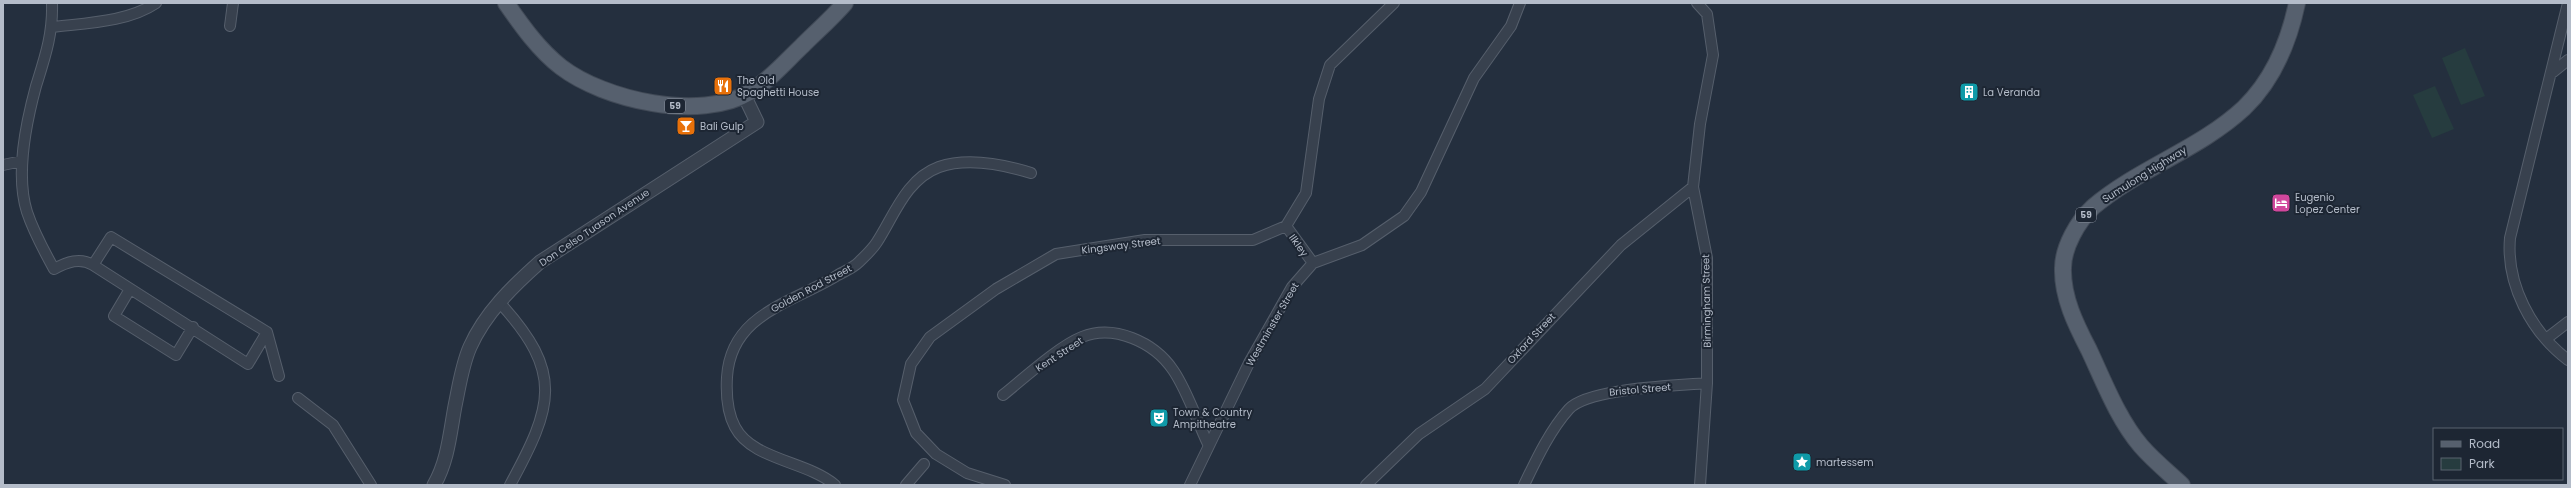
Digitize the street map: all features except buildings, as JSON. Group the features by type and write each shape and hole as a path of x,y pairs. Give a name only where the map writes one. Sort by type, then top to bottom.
{"main road":[{"name":"59","path":"506,3 528,35 561,67 592,85 617,95 642,102 677,106 706,105 744,95 772,75 845,3"},
{"name":"Sumulong Highway","path":"2182,485 2142,447 2125,423 2073,318 2064,278 2064,257 2075,230 2093,208 2215,131 2245,107 2267,81 2279,58 2291,28 2297,3"}],"street":[{"path":"52,3 53,27 30,107 22,161 26,210 35,234 54,270 64,264 82,261 93,265 193,327 248,364 267,332"},
{"path":"53,27 106,20 143,10 156,3"},
{"path":"230,26 232,3"},
{"path":"1286,226 1306,193 1319,99 1330,65 1394,3"},
{"name":"Westminster Street","path":"1190,485 1208,444 1249,363 1292,287 1313,263 1362,246 1404,216 1421,192 1474,78 1511,26 1520,3"},
{"name":"Birmingham Street","path":"1697,3 1707,14 1713,55 1700,124 1693,187 1707,258 1707,383 1700,485"},
{"path":"2568,3 2565,31 2510,238 2509,254 2510,268 2518,293 2546,339 2568,360"},
{"path":"2553,72 2568,60"},
{"name":"Don Celso Tuason Avenue","path":"434,485 446,457 460,383 470,348 487,318 540,262 757,122 744,95"},
{"path":"3,166 22,161"},
{"name":"Golden Rod Street","path":"835,485 813,471 758,449 745,441 735,427 728,410 728,370 732,350 746,329 767,312 828,282 857,264 876,244 906,193 924,175 955,163 1009,166 1031,173"},
{"name":"Oxford Street","path":"1366,485 1419,434 1485,388 1621,244 1693,187"},
{"name":"Ilkley","path":"1286,226 1313,263"},
{"name":"Kingsway Street","path":"1005,485 968,473 936,454 916,433 903,400 911,364 930,338 996,289 1056,254 1144,240 1253,240 1286,226"},
{"path":"93,265 111,237 267,332 279,376"},
{"path":"130,288 114,316 176,355 193,327"},
{"path":"500,303 532,342 544,370 546,387 538,429 510,485"},
{"path":"2546,339 2568,322"},
{"name":"Kent Street","path":"1003,395 1045,361 1082,337 1110,334 1130,336 1159,355 1173,370 1208,444"},
{"name":"Bristol Street","path":"1524,485 1551,434 1569,408 1605,392 1707,383"},
{"path":"298,398 333,425 371,485"},
{"path":"906,485 924,464"}],"green space":[{"path":"2465,48 2485,96 2461,105 2442,58"},
{"path":"2435,86 2454,129 2432,138 2413,95"}],"place":[{"name":"The Old Spaghetti House","path":"723,86"},
{"name":"La Veranda","path":"1969,92"},
{"name":"Bali Gulp","path":"686,126"},
{"name":"Eugenio Lopez Center","path":"2281,203"},
{"name":"Town & Country Ampitheatre","path":"1159,418"},
{"name":"martessem","path":"1802,462"}]}
